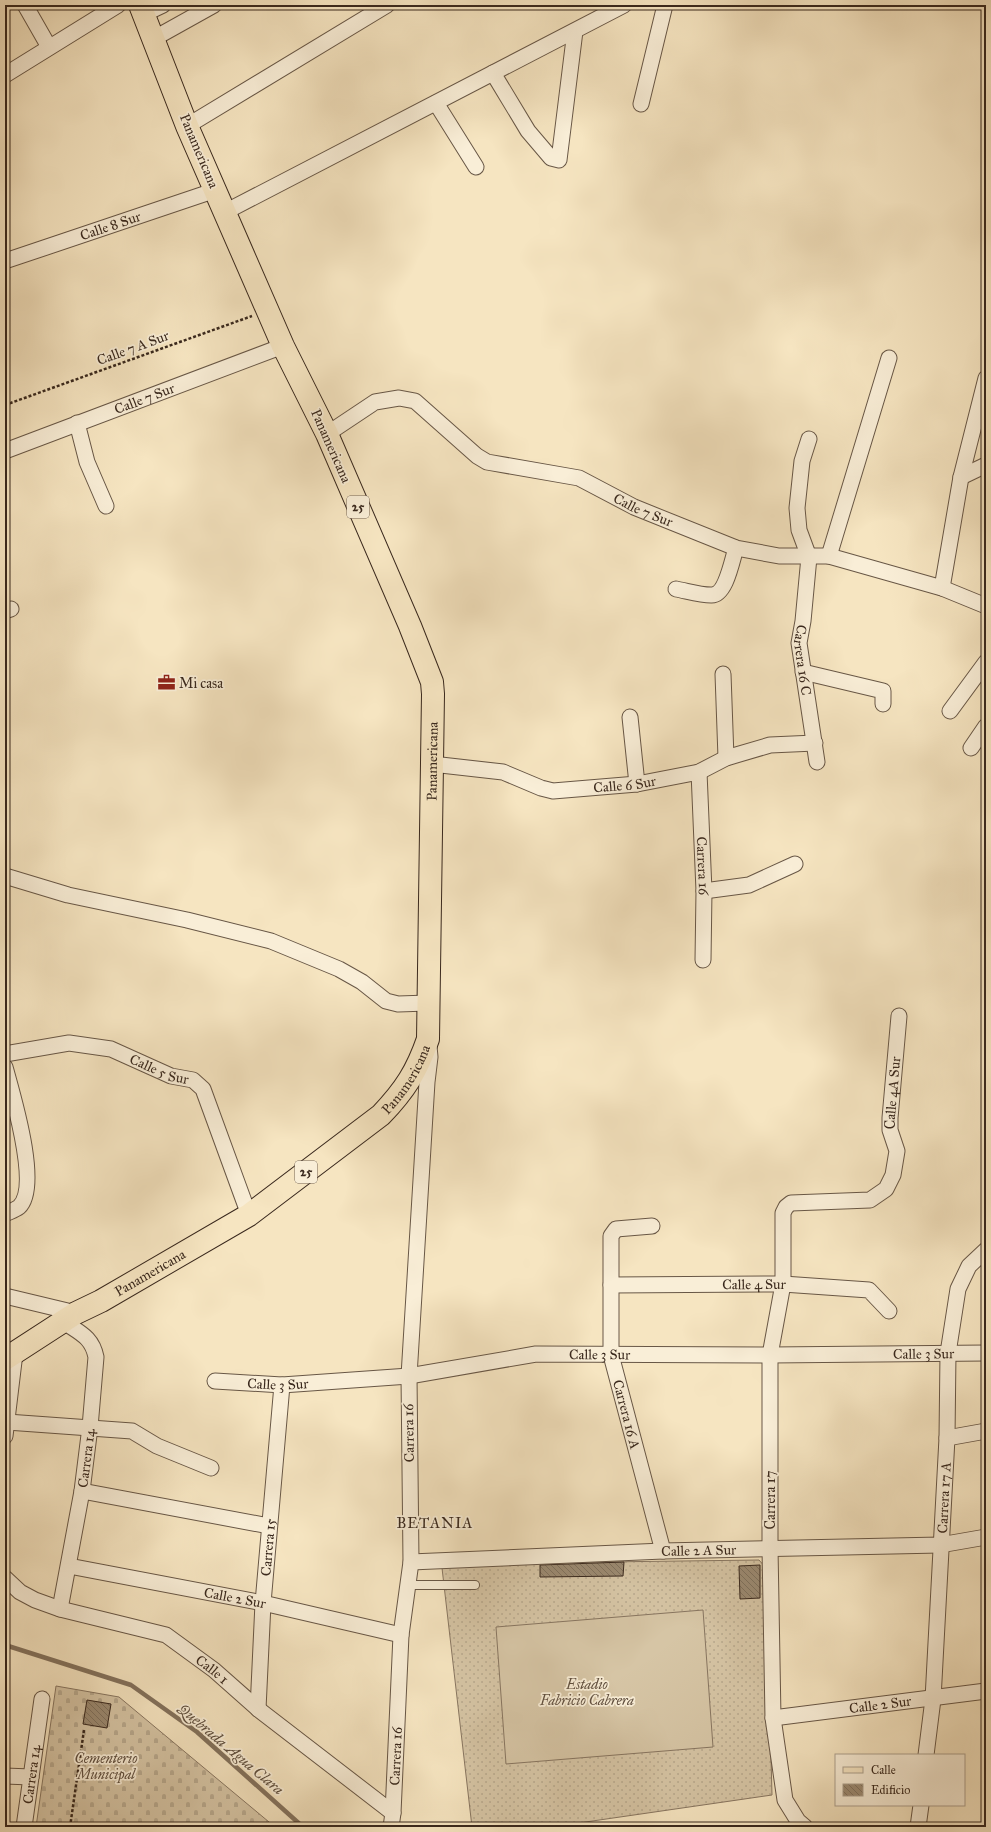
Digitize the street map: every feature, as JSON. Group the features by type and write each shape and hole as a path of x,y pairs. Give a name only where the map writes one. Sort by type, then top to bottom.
{"main road":[{"name":"Panamericana","path":"10,1356 70,1318 249,1215 381,1115 395,1101 408,1084 419,1064 428,1039 432,682 410,626 327,434 283,346 187,126 153,39 149,8"}],"street":[{"path":"25,5 49,47"},
{"path":"5,75 118,5"},
{"path":"153,39 214,5"},
{"path":"187,126 387,5"},
{"path":"225,212 624,5"},
{"path":"641,104 665,5"},
{"path":"493,73 528,131 551,158 559,160 575,31"},
{"path":"436,103 476,167"},
{"name":"Calle 8 Sur","path":"5,261 216,190"},
{"name":"Calle 7 Sur","path":"5,451 283,346"},
{"path":"829,556 889,358"},
{"path":"942,588 961,477 986,378"},
{"name":"Calle 7 Sur","path":"327,434 375,402 399,398 415,401 477,456 487,462 579,478 634,507 736,548 779,556 829,556 942,588 986,606"},
{"path":"77,423 87,462 106,506"},
{"path":"808,439 802,462 797,508 800,530 808,557"},
{"path":"961,477 986,465"},
{"path":"676,589 712,596 719,593 724,587 736,548"},
{"name":"Carrera 16 C","path":"808,557 803,621 799,643 815,744 816,762"},
{"path":"950,711 986,662"},
{"path":"803,672 883,697"},
{"path":"724,674 726,758"},
{"path":"630,717 637,784"},
{"path":"972,748 986,726"},
{"name":"Calle 6 Sur","path":"432,764 503,772 541,788 553,791 637,784 699,772 726,758 770,745 815,744"},
{"name":"Carrera 16","path":"699,772 704,891 703,960"},
{"path":"704,891 749,885 795,864"},
{"path":"5,876 68,895 187,920 271,941 339,969 362,982 386,1001 398,1004 428,1004"},
{"name":"Calle 4A Sur","path":"791,1203 870,1200 886,1189 893,1175 897,1151 890,1130 890,1118 899,1016"},
{"name":"Carrera 16","path":"392,1820 401,1635 411,1562 409,1376 427,1082 430,1057 428,1039"},
{"name":"Calle 5 Sur","path":"5,1054 69,1043 111,1049 171,1076 194,1080 199,1083 203,1089 249,1215"},
{"path":"5,1066 19,1124 28,1174 26,1192 19,1206 5,1214"},
{"name":"Carrera 17","path":"791,1203 786,1207 783,1213 782,1284 770,1355 770,1548 773,1718 784,1800 798,1821 805,1827"},
{"name":"Carrera 16 A","path":"652,1226 616,1230 611,1236 611,1355 663,1551"},
{"name":"Carrera 17 A","path":"926,1754 933,1699 940,1545 947,1438 948,1353 958,1289 969,1266 986,1250"},
{"name":"Calle 4 Sur","path":"611,1285 782,1284 869,1290 888,1311"},
{"path":"5,1296 70,1318"},
{"name":"Carrera 14","path":"60,1609 82,1491 90,1427 96,1357 94,1346 70,1318"},
{"name":"Calle 3 Sur","path":"215,1381 282,1385 409,1376 536,1354 770,1355 986,1353"},
{"path":"10,1356 6,1429 90,1427 132,1431 156,1446 211,1468"},
{"name":"Carrera 15","path":"258,1709 263,1603 282,1385"},
{"path":"947,1438 986,1431"},
{"path":"82,1491 269,1526"},
{"name":"Calle 2 A Sur","path":"411,1562 663,1551 940,1545 986,1537"},
{"name":"Calle 2 Sur","path":"69,1566 263,1603 401,1635"},
{"name":"Calle 1","path":"5,1578 20,1592 35,1600 60,1609 166,1635 214,1670 258,1709 392,1820"},
{"name":"Calle 2 Sur","path":"773,1718 933,1699 986,1691"},
{"name":"Carrera 14","path":"24,1827 42,1698"},
{"path":"5,1776 31,1777"},
{"path":"918,1827 920,1806"}],"lane":[{"path":"408,1584 475,1585"}],"path":[{"name":"Calle 7 A Sur","path":"5,405 268,310"},
{"path":"70,1827 84,1730"}],"green space":[{"name":"Estadio Fabricio Cabrera","path":"759,1560 766,1568 772,1795 551,1827 472,1827 442,1568 447,1564"},
{"path":"703,1610 713,1747 506,1764 496,1627"},
{"name":"Cementerio Municipal","path":"56,1686 119,1697 275,1827 36,1827"}],"building":[{"path":"624,1562 623,1576 540,1577 540,1565"},
{"path":"760,1565 760,1598 740,1599 739,1566"},
{"path":"87,1700 111,1704 107,1728 83,1724"}],"waterway":[{"name":"Quebrada Agua Clara","path":"5,1645 131,1685 197,1732 303,1827"}],"place":[{"name":"Mi casa","path":"166,683"}],"district":[{"name":"BETANIA","path":"435,1523"}]}
